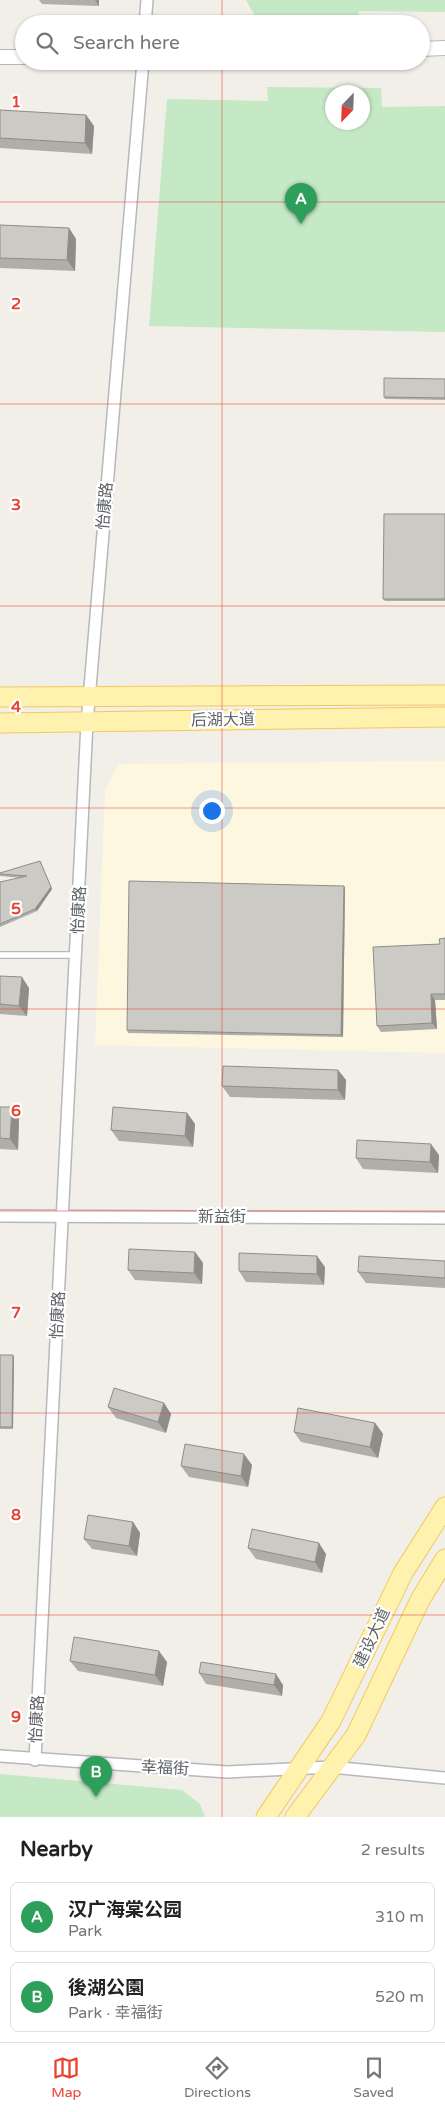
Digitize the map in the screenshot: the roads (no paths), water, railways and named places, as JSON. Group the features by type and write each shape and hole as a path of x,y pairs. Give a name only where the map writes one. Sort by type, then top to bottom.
{"main road":[{"name":"后湖大道","path":"0,697 445,695"},
{"name":"后湖大道","path":"0,723 445,717"},
{"name":"建设大道","path":"266,1817 332,1721 403,1573 445,1507"},
{"name":"建设大道","path":"295,1817 356,1735 420,1600 445,1558"}],"street":[{"path":"146,15 147,0"},
{"path":"430,49 445,48"},
{"path":"0,57 15,57"},
{"name":"怡康路","path":"35,1760 77,955 87,723 142,70"},
{"name":"新益街","path":"0,1216 445,1218"},
{"name":"幸福街","path":"0,1756 35,1760 227,1772 331,1767 445,1778"}],"lane":[{"path":"0,955 77,955"}],"place":[{"name":"汉广海棠公园","path":"301,224"},
{"name":"後湖公園","path":"96,1797"}]}
